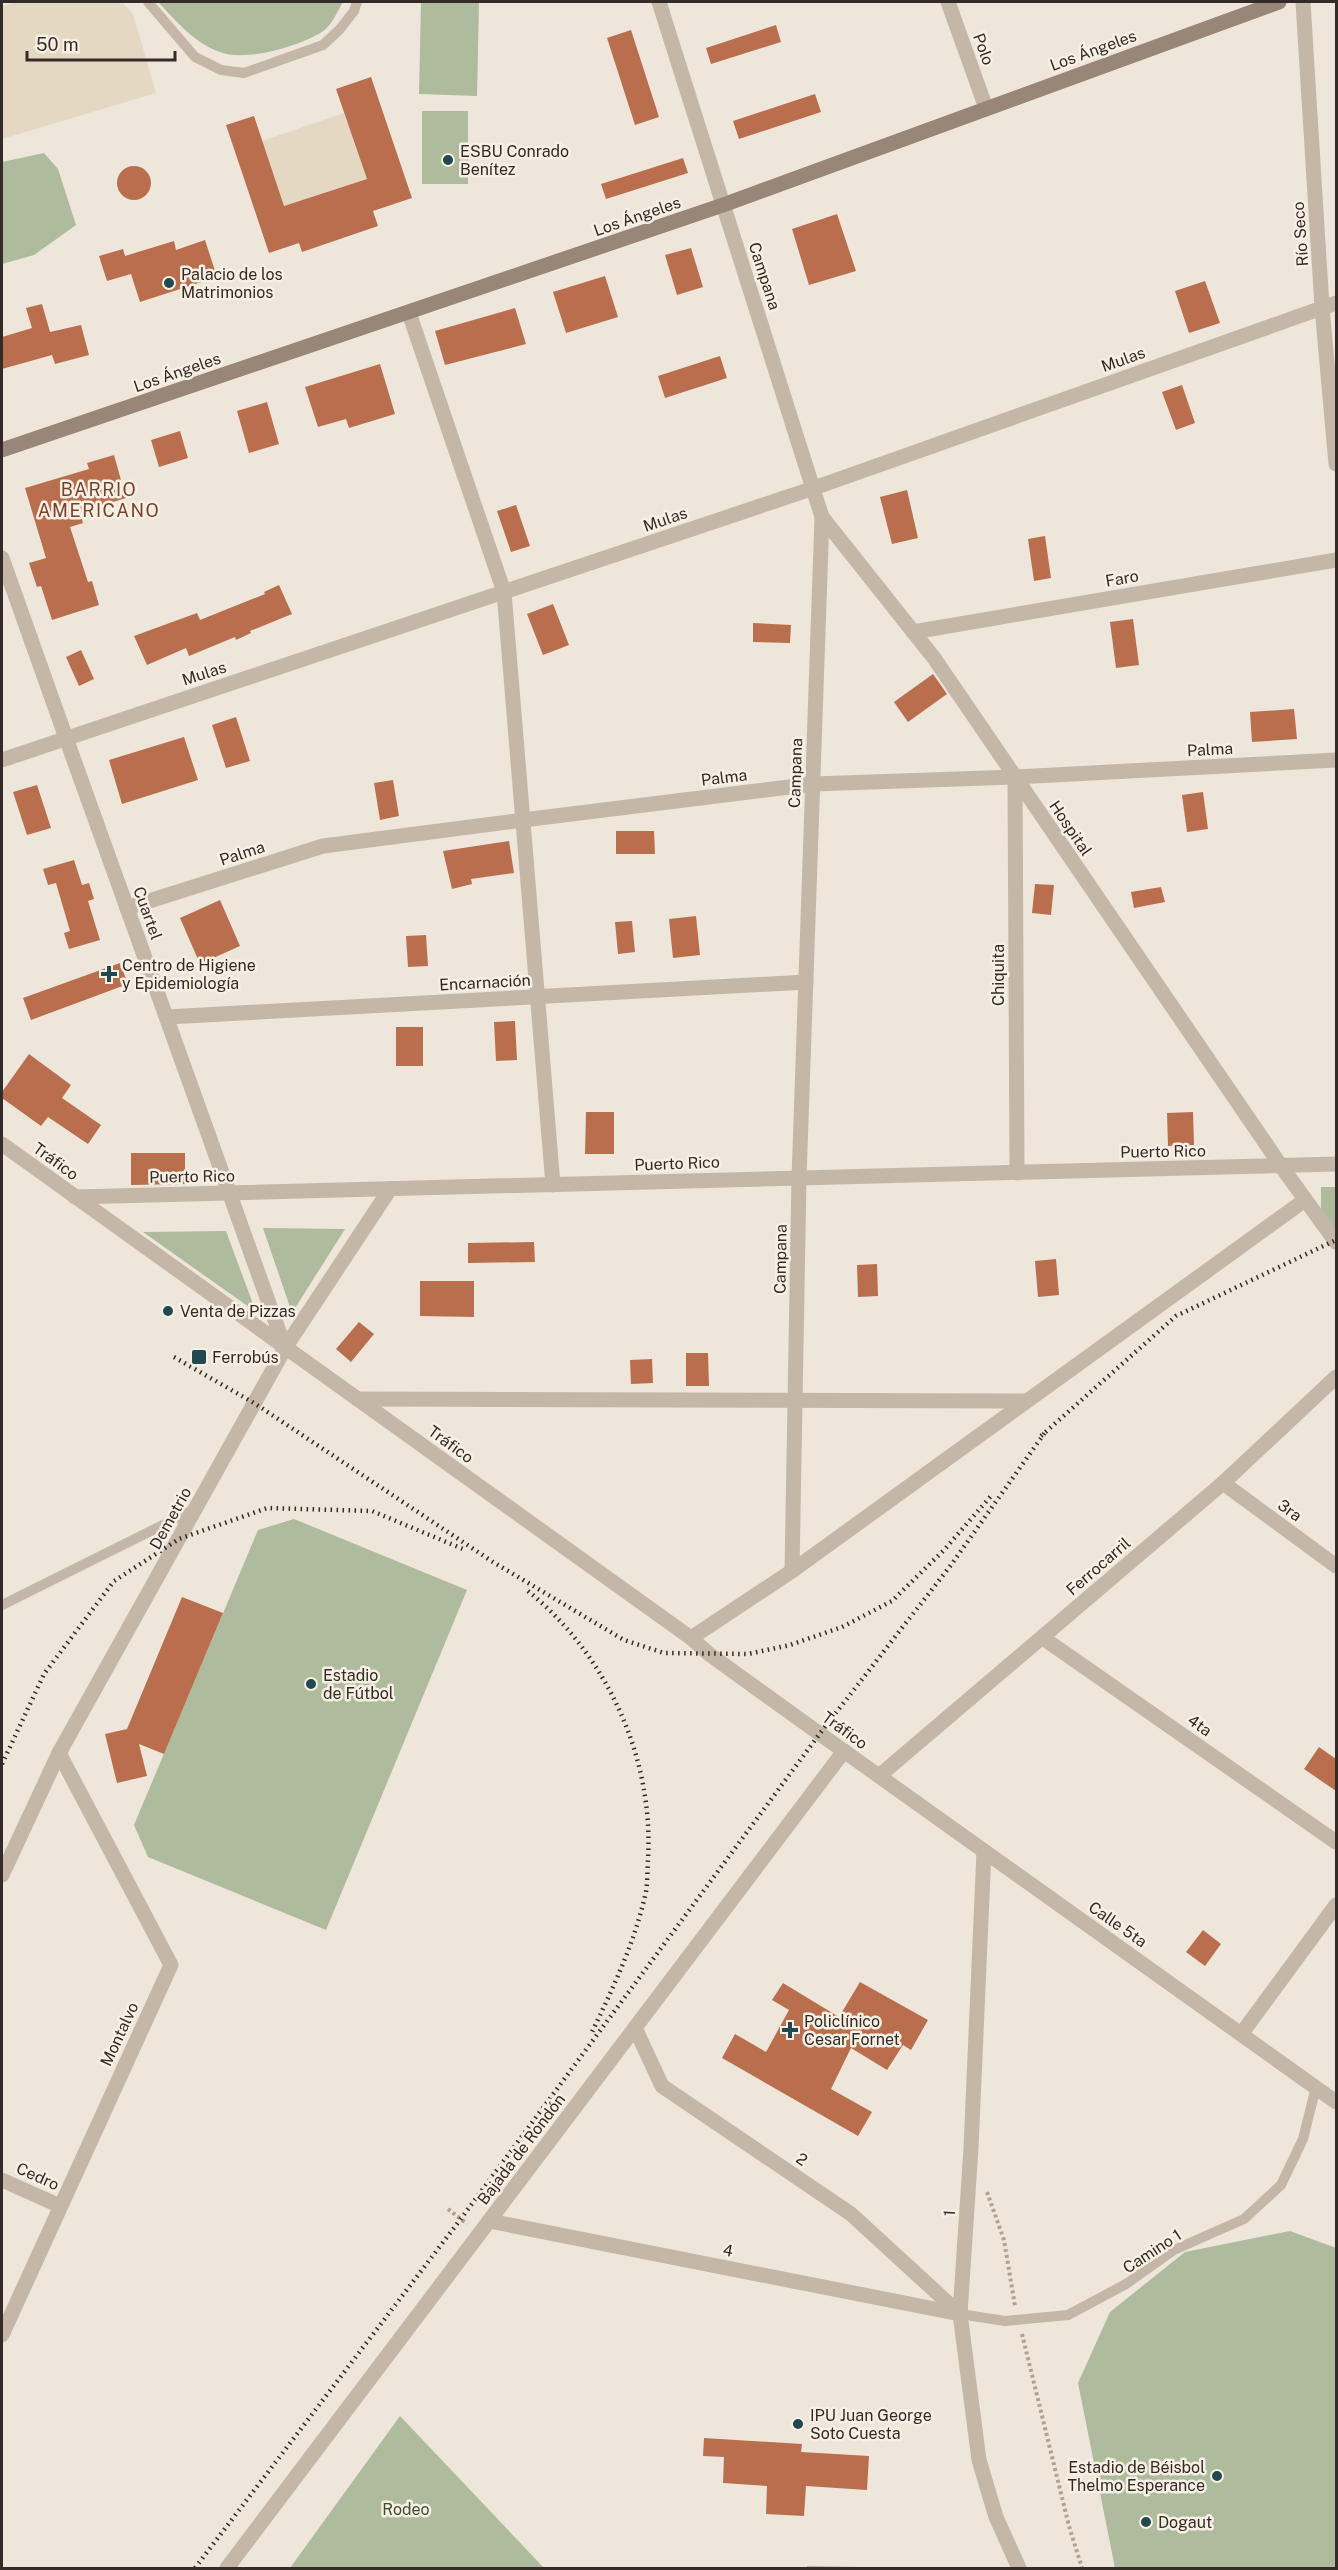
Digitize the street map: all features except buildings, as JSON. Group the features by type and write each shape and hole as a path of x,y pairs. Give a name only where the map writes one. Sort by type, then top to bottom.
{"main road":[{"name":"Los Ángeles","path":"2,450 409,314 723,205 1279,2"}],"street":[{"name":"Campana","path":"659,2 822,518 799,1178 792,1571"},
{"name":"Polo","path":"948,2 986,108"},
{"name":"Río Seco","path":"1302,2 1329,305 1336,464"},
{"name":"Mulas","path":"2,760 814,488 1329,305"},
{"path":"409,314 504,592 553,1185"},
{"name":"Hospital","path":"822,518 934,658 1281,1166"},
{"name":"Cuartel","path":"2,558 285,1348"},
{"name":"Faro","path":"913,632 1336,560"},
{"name":"Palma","path":"127,908 323,846 813,784 1015,777 1336,760"},
{"name":"Chiquita","path":"1015,777 1017,1173"},
{"name":"Encarnación","path":"166,1017 806,982"},
{"name":"Tráfico","path":"2,1144 691,1638 709,1654 879,1776"},
{"name":"Puerto Rico","path":"75,1197 1336,1164"},
{"path":"1281,1166 1336,1242"},
{"name":"Demetrio","path":"2,1875 59,1753 285,1348 390,1189"},
{"path":"691,1638 792,1571 1305,1200"},
{"name":"Ferrocarril","path":"879,1776 1223,1483 1336,1377"},
{"path":"357,1399 1025,1401"},
{"name":"3ra","path":"1223,1483 1336,1566"},
{"name":"4ta","path":"1042,1638 1336,1842"},
{"name":"Bajada de Rondón","path":"227,2568 844,1751"},
{"name":"Montalvo","path":"2,2335 171,1965 59,1753"},
{"name":"Calle 5ta","path":"879,1776 1336,2102"},
{"name":"1","path":"984,1851 971,2148 960,2314 979,2460 996,2517 1019,2568"},
{"path":"1242,2033 1336,1905"},
{"name":"2","path":"635,2028 662,2086 851,2214 960,2314"},
{"name":"Cedro","path":"2,2180 60,2206"},
{"name":"4","path":"485,2227 960,2314"}],"lane":[{"path":"148,2 195,57 221,70 244,73 323,45 340,29 354,11 357,2"},
{"path":"2,1605 196,1508"},
{"name":"Camino 1","path":"960,2314 1005,2321 1068,2315 1126,2284 1174,2250 1244,2218 1281,2185 1303,2139 1316,2087"}],"path":[{"path":"986,2189 1004,2240 1018,2320 1069,2526 1082,2568"},
{"path":"448,2209 485,2227"}],"green space":[{"path":"158,2 343,2 328,26 312,37 274,51 234,55 213,49 196,39"},
{"path":"421,2 479,2 477,96 419,94"},
{"path":"422,111 468,111 468,184 422,184"},
{"path":"44,153 58,169 76,225 34,255 2,264 2,162"},
{"path":"1321,1187 1336,1187 1336,1232 1321,1212"},
{"path":"263,1228 345,1229 292,1313"},
{"path":"226,1231 256,1312 143,1232"},
{"name":"Estadio de Fútbol","path":"294,1519 467,1590 326,1930 148,1857 134,1825 258,1530"},
{"name":"Estadio de Béisbol Thelmo Esperance","path":"1290,2231 1336,2248 1336,2568 1115,2568 1078,2383 1110,2312 1185,2252"},
{"name":"Rodeo","path":"400,2416 544,2568 290,2568"},
{"path":"807,2566 915,2568 807,2568"}],"shaded area":[{"path":"16,2 122,2 133,14 156,93 2,139 2,6"},
{"path":"344,113 367,179 284,206 262,141"}],"railway":[{"path":"1041,1436 1176,1316 1336,1240"},
{"path":"174,1357 254,1403 493,1562 624,1640 664,1653 748,1654 790,1645 842,1627 892,1601 944,1550 991,1496"},
{"path":"195,2568 460,2220 821,1732 951,1565 1046,1431"},
{"path":"2,1764 44,1674 114,1581 179,1539 267,1508 372,1511 463,1549"},
{"path":"528,1591 556,1617 581,1646 602,1677 620,1711 643,1784 648,1822 646,1892 629,1949 592,2032"}],"place":[{"name":"ESBU Conrado Benítez","path":"448,160"},
{"name":"Palacio de los Matrimonios","path":"169,283"},
{"name":"Centro de Higiene y Epidemiología","path":"109,974"},
{"name":"Venta de Pizzas","path":"168,1311"},
{"name":"Ferrobús","path":"199,1357"},
{"name":"Estadio de Fútbol","path":"311,1684"},
{"name":"Policlínico Cesar Fornet","path":"790,2030"},
{"name":"IPU Juan George Soto Cuesta","path":"798,2424"},
{"name":"Estadio de Béisbol Thelmo Esperance","path":"1217,2476"},
{"name":"Dogaut","path":"1146,2522"}],"district":[{"name":"BARRIO AMERICANO","path":"99,500"}]}
